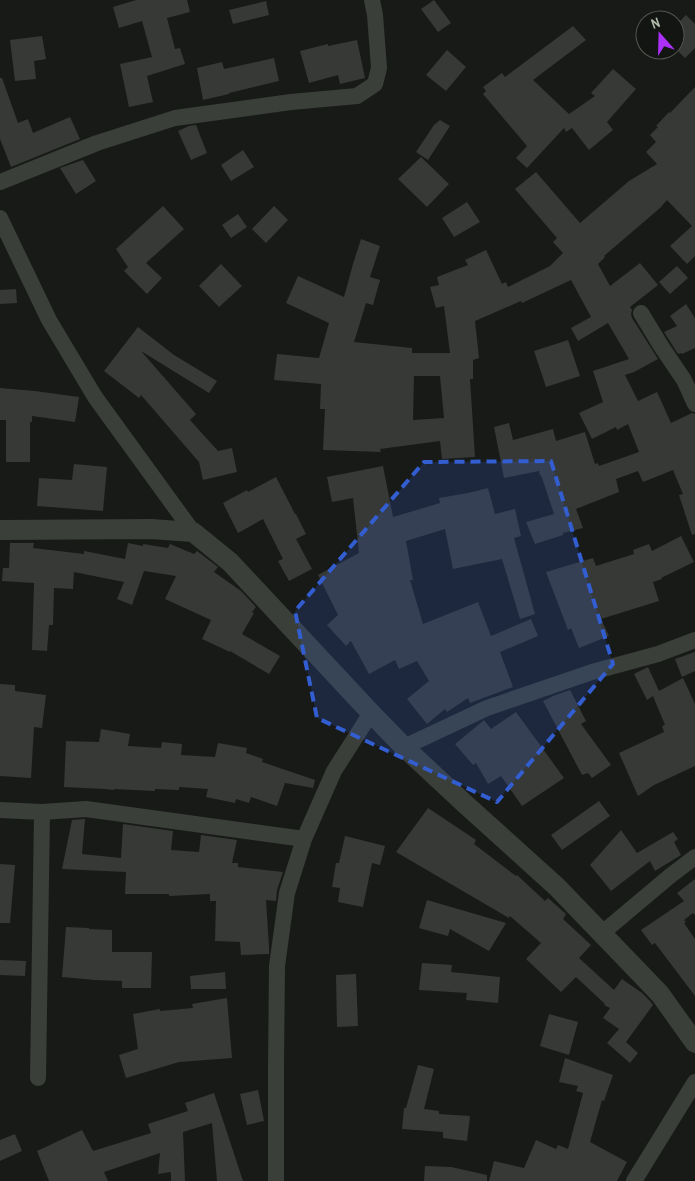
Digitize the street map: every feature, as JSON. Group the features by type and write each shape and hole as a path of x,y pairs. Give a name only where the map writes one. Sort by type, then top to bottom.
{"street":[{"path":"0,182 98,143 175,118 291,102 357,96 375,84 379,68 372,0"},
{"path":"0,218 49,320 96,397 193,532 230,562 404,747 557,887 660,994 695,1043"},
{"path":"641,313 684,380 695,404"},
{"path":"0,530 151,529 193,532"},
{"path":"404,747 487,708 592,672 658,654 695,640"},
{"path":"276,1181 277,966 287,893 304,839 334,771 371,713"},
{"path":"0,810 42,812 86,809 304,839"},
{"path":"38,1078 42,812"},
{"path":"601,934 695,857"},
{"path":"634,1181 695,1082"}],"highlighted area":[{"path":"551,461 613,664 497,802 317,718 295,611 424,462"}],"building":[{"path":"136,0 187,0 190,12 167,18 175,49 180,48 185,64 147,76 153,102 129,107 120,64 152,57 142,21 119,28 113,7"},
{"path":"434,0 451,23 438,32 421,9"},
{"path":"266,1 269,15 233,24 229,10"},
{"path":"685,16 695,24 695,48 685,58"},
{"path":"573,26 586,40 533,80 569,114 595,96 591,93 613,69 636,89 607,122 613,130 589,150 572,128 566,132 564,128 527,168 516,158 527,146 483,94 486,91 483,87 502,73 505,77"},
{"path":"42,36 46,59 34,61 36,79 15,81 10,40"},
{"path":"357,40 365,78 340,84 338,75 309,83 300,51 328,44 328,46"},
{"path":"447,50 466,67 446,91 426,75"},
{"path":"274,58 279,81 203,100 197,68 222,62 224,69"},
{"path":"0,78 2,78 18,123 28,119 33,133 70,117 80,139 11,167 0,139"},
{"path":"695,87 695,256 687,264 670,246 692,226 667,200 604,256 598,264 610,286 640,263 658,285 630,307 632,318 658,359 625,375 638,401 657,392 671,423 692,413 695,414 695,534 692,535 679,495 683,494 673,470 643,482 638,471 616,479 619,492 576,509 583,528 563,533 563,535 535,544 526,522 554,514 541,475 539,471 504,478 494,427 509,423 513,440 553,429 556,441 585,432 595,464 598,463 599,466 639,452 628,424 617,430 616,427 592,439 579,413 603,402 593,371 629,359 608,323 578,341 571,328 591,317 571,280 522,303 521,301 475,321 479,358 473,360 473,379 470,379 475,457 442,459 440,441 380,449 381,452 323,450 325,409 320,409 321,384 274,380 277,354 319,358 329,323 286,303 298,276 344,297 361,239 380,246 370,277 380,280 373,305 366,303 354,342 412,348 412,353 450,353 444,306 436,308 430,287 439,285 437,277 468,265 465,260 486,250 502,284 506,282 508,287 550,266 563,253 553,242 557,238 515,189 536,172 580,223 629,181 657,164 646,152 656,142 650,135 658,127 656,126","holes":["414,376 440,376 444,418 413,420"]},
{"path":"440,120 450,126 428,160 416,152 434,125"},
{"path":"196,125 207,153 191,160 178,131"},
{"path":"243,150 254,167 231,181 221,165"},
{"path":"421,157 449,184 427,207 398,179"},
{"path":"83,160 96,181 76,194 60,168"},
{"path":"467,202 480,222 454,237 442,218"},
{"path":"163,206 184,229 146,263 162,278 147,294 124,271 128,267 116,249"},
{"path":"274,206 288,220 266,243 252,229"},
{"path":"238,214 247,227 231,238 222,225"},
{"path":"221,264 242,286 219,307 199,286"},
{"path":"677,266 688,278 670,294 659,282"},
{"path":"16,289 17,303 0,304 0,290"},
{"path":"686,304 695,318 695,348 678,354 664,332 677,326 670,316"},
{"path":"138,327 174,355 217,381 209,393 141,351 196,414 190,420 218,451 232,448 237,472 203,480 199,462 141,395 139,398 104,371"},
{"path":"568,340 580,376 546,387 534,351"},
{"path":"0,388 79,397 75,422 32,416 32,422 30,422 30,462 6,462 6,420 0,420"},
{"path":"74,464 107,467 103,511 37,506 39,478 72,480"},
{"path":"383,466 393,517 440,503 439,498 488,488 495,514 515,509 521,536 514,538 535,614 520,619 502,559 453,569 445,529 406,541 413,580 410,580 423,624 478,602 491,636 531,619 538,636 500,652 513,687 470,703 468,698 447,712 445,709 427,724 407,699 429,681 417,661 399,669 395,660 369,674 351,641 346,646 327,625 338,615 318,575 359,553 353,498 332,502 327,477"},
{"path":"276,477 306,534 296,539 312,569 289,581 278,561 283,559 263,519 238,533 223,503"},
{"path":"681,536 694,562 653,582 659,601 601,619 609,636 579,648 571,628 568,630 546,572 593,558 596,566 634,554 633,550 649,544 652,551"},
{"path":"10,543 34,543 33,548 84,554 84,551 125,559 128,543 168,548 170,544 194,554 197,551 218,567 214,572 241,591 256,607 242,634 280,656 269,674 230,651 202,639 211,620 165,599 176,576 144,571 132,605 117,599 124,582 74,572 73,589 54,588 53,625 49,625 47,651 32,650 34,583 2,581 3,568 9,568"},
{"path":"695,652 695,671 682,677 675,659"},
{"path":"648,667 659,691 683,678 695,704 695,766 654,785 638,796 619,753 664,732 662,726 665,725 653,696 647,700 634,674"},
{"path":"0,684 15,685 15,691 46,695 42,728 34,727 31,778 0,776"},
{"path":"570,690 586,721 581,724 611,765 592,778 588,773 582,775 543,701"},
{"path":"516,712 564,778 522,806 501,776 488,784 476,763 473,765 455,744 484,720 491,729"},
{"path":"101,729 130,734 128,746 161,748 162,742 182,744 181,755 215,757 218,743 247,748 246,753 263,759 262,762 315,780 313,788 285,783 277,806 251,797 249,803 236,799 235,803 206,797 208,789 179,787 179,790 155,789 155,791 64,787 66,741 99,742"},
{"path":"599,801 610,816 562,850 551,835"},
{"path":"428,808 476,840 474,844 517,875 545,901 548,898 566,914 563,919 591,945 579,958 614,990 622,979 651,1002 653,1005 626,1042 638,1053 630,1063 607,1043 619,1029 603,1018 610,1008 604,1005 576,977 561,992 526,959 541,943 510,916 509,918 396,852"},
{"path":"85,819 82,854 121,858 123,824 173,831 171,850 199,852 201,835 237,840 232,863 238,863 238,867 283,872 277,890 276,901 266,900 269,954 241,955 240,942 215,941 216,901 210,901 210,894 169,896 169,894 125,894 126,872 62,869 72,820"},
{"path":"621,830 637,853 673,832 678,839 674,842 681,855 655,871 650,861 611,891 590,865"},
{"path":"345,836 385,846 380,865 372,863 363,907 338,902 340,888 332,887 336,863 339,863"},
{"path":"0,864 15,865 10,923 0,923"},
{"path":"695,879 695,915 693,913 684,920 686,922 684,923 695,939 695,996 655,943 652,945 641,930 684,901 677,893"},
{"path":"427,900 506,923 489,951 450,929 448,936 419,928"},
{"path":"66,927 112,930 112,952 152,952 151,988 122,988 122,981 62,977"},
{"path":"0,960 26,961 25,976 0,975"},
{"path":"422,963 452,965 451,972 500,977 498,1003 466,1000 467,993 419,990"},
{"path":"225,972 226,989 191,989 190,976"},
{"path":"356,974 358,1026 337,1027 336,975"},
{"path":"227,998 232,1058 179,1062 126,1078 119,1055 138,1049 133,1014 160,1009 160,1011 193,1008 192,1004"},
{"path":"549,1014 578,1022 569,1055 540,1046"},
{"path":"565,1058 613,1075 604,1101 602,1100 590,1142 627,1162 617,1181 489,1181 494,1161 524,1168 536,1140 556,1149 558,1145 568,1149 583,1093 576,1091 578,1086 559,1082"},
{"path":"418,1065 434,1069 424,1109 439,1111 439,1114 470,1116 467,1141 443,1138 443,1132 402,1129 404,1108 406,1108"},
{"path":"258,1090 264,1121 247,1125 240,1094"},
{"path":"214,1093 243,1181 217,1181 212,1123 183,1132 185,1181 171,1181 171,1172 158,1174 160,1153 104,1172 108,1181 49,1181 37,1151 82,1130 93,1151 151,1133 148,1124 188,1111 185,1103"},
{"path":"15,1134 22,1151 0,1161 0,1140"},
{"path":"425,1166 451,1167 487,1175 487,1181 424,1181"}]}
